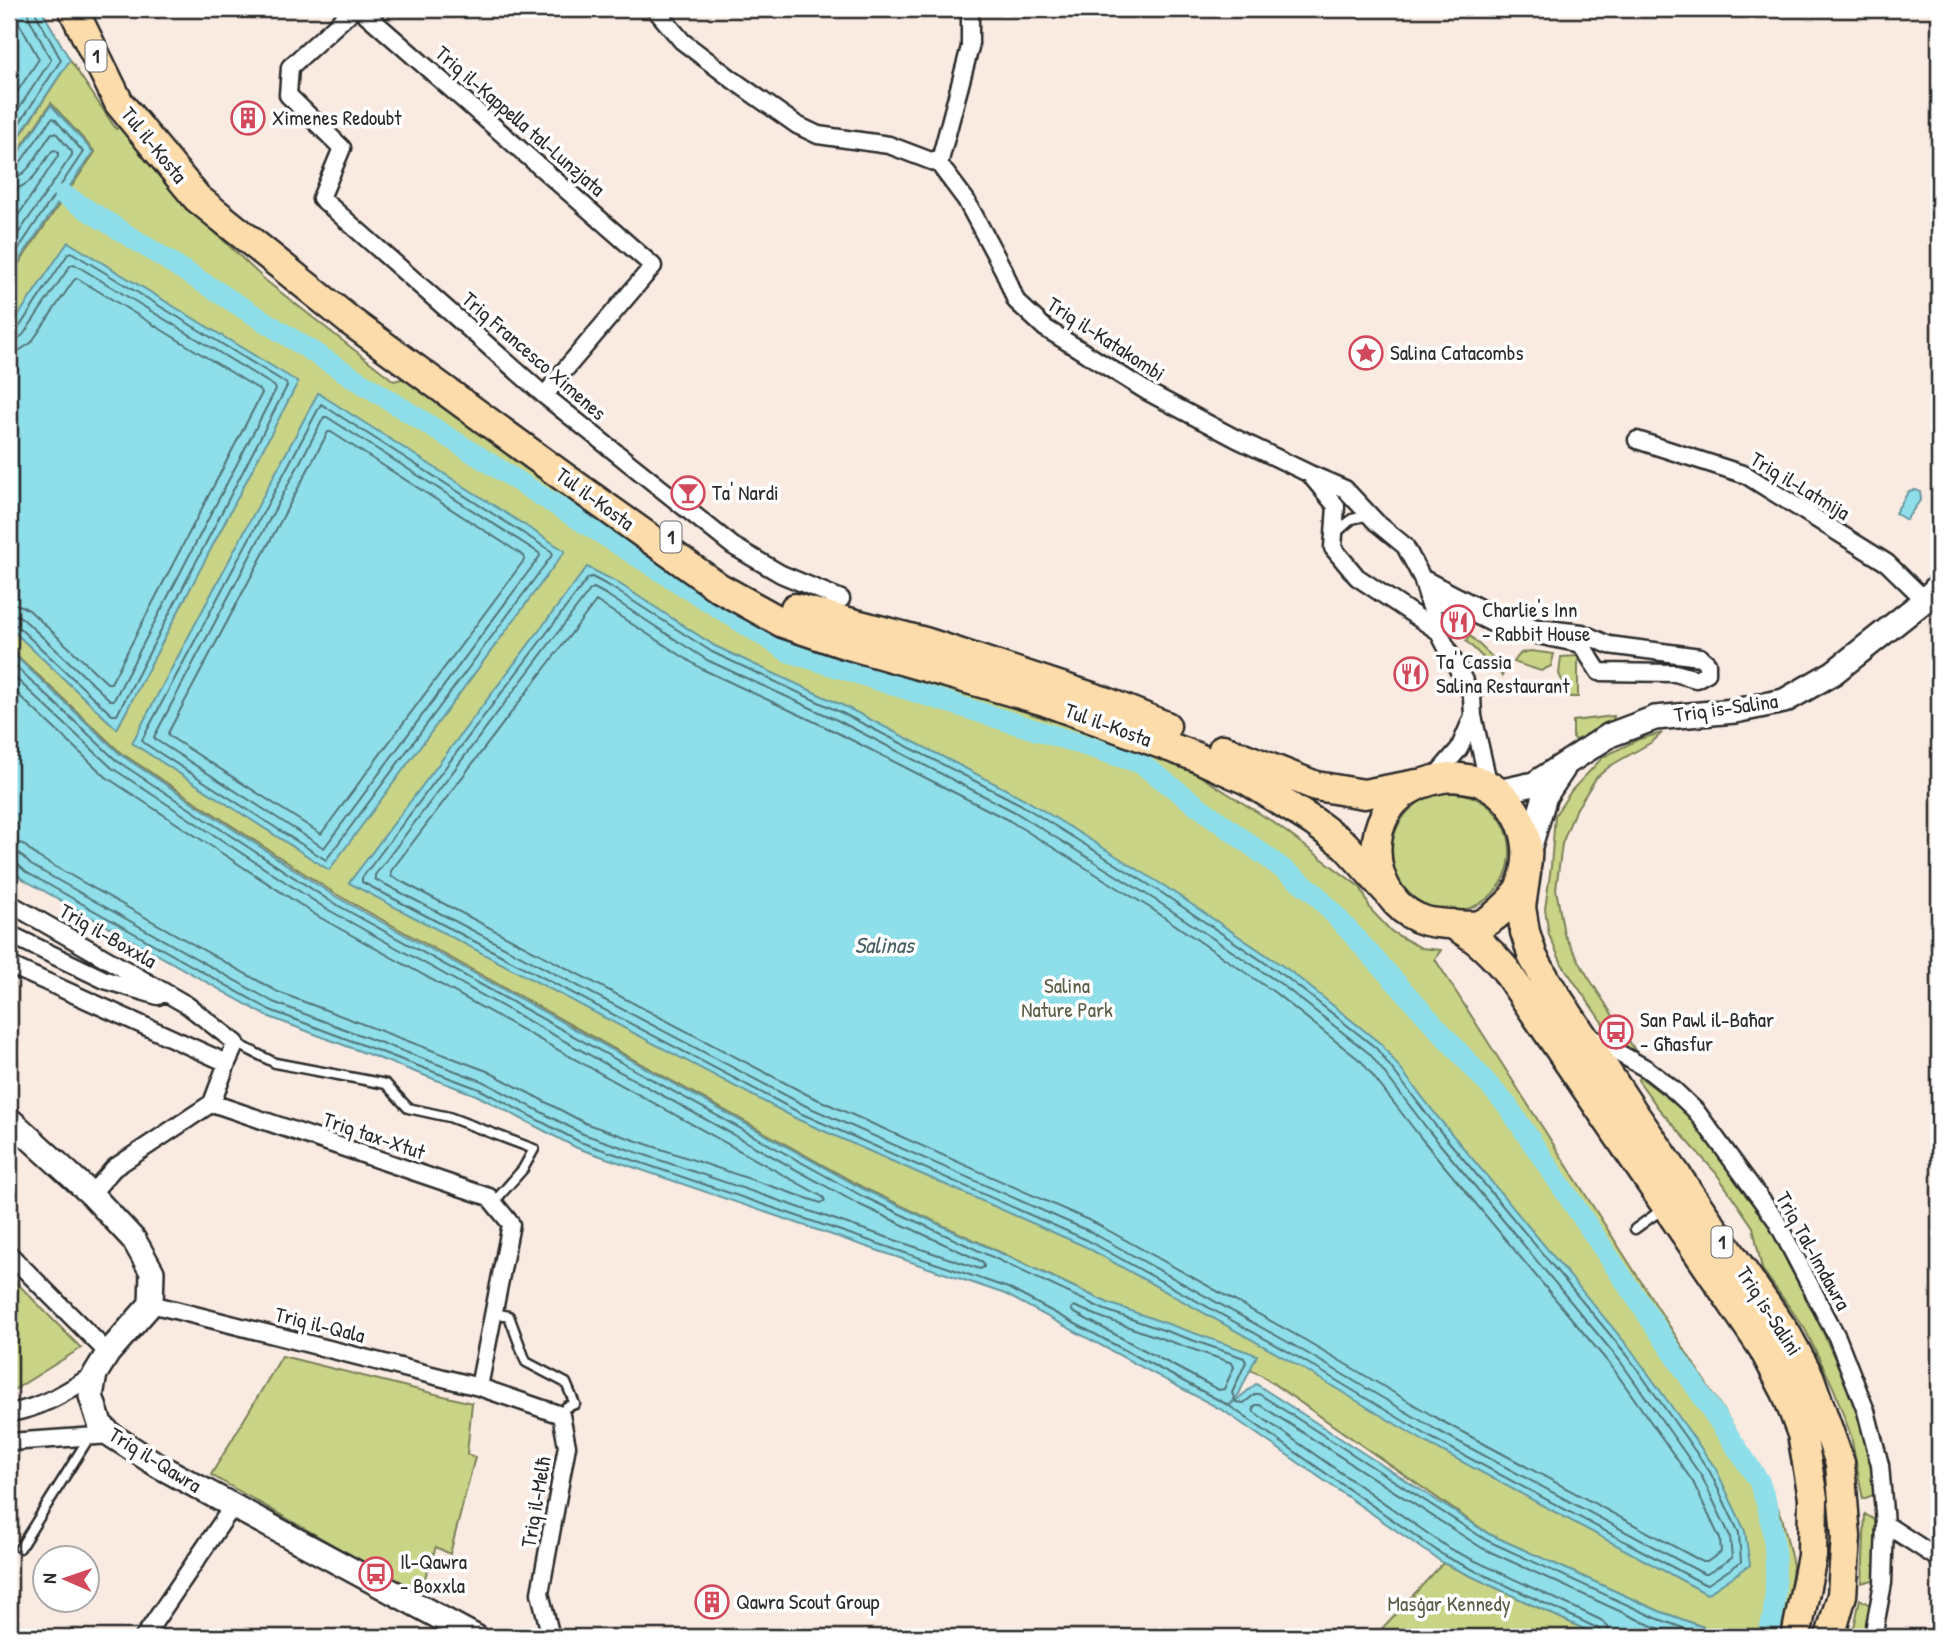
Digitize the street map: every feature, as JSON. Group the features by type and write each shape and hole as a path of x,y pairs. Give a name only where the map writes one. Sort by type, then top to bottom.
{"highway":[{"name":"Tul il-Kosta","path":"73,9 119,103 197,198 350,321 718,587 783,623 845,644 1045,701 1247,779 1345,845 1386,890"},
{"name":"Tul il-Kosta","path":"89,9 127,86 204,188 304,272 704,561 771,600 808,613 925,642 1104,701 1316,786 1364,794 1425,782"},
{"name":"1","path":"1386,890 1400,906 1425,920 1452,924 1479,925 1500,913 1516,895 1527,863 1525,831 1515,810 1493,789 1466,778 1450,776 1425,782"},
{"path":"1386,890 1379,872 1376,841 1381,823 1402,794 1425,782"},
{"name":"Triq is-Salini","path":"1527,863 1521,907 1525,932 1538,965 1579,1031 1787,1335 1810,1376 1840,1463 1846,1537 1842,1595 1830,1637"},
{"name":"Triq is-Salini","path":"1452,924 1472,935 1505,969 1763,1348 1786,1392 1802,1434 1813,1498 1812,1556 1796,1637"}],"street":[{"name":"Triq Francesco Ximenes","path":"357,9 290,67 288,95 342,148 321,198 545,396 733,546 781,574 841,599"},
{"name":"Triq il-Kappella tal-Lunzjata","path":"357,9 653,266 545,396"},
{"path":"655,9 682,41 797,125 818,135 889,145 939,164 970,47 970,9"},
{"name":"Triq il-Katakombi","path":"939,164 966,200 1004,271 1016,301 1045,328 1148,393 1345,489 1405,546 1422,578 1438,631 1472,696 1473,716 1493,789"},
{"name":"Triq il-Latmija","path":"1637,440 1746,475 1932,592"},
{"name":"Triq il-Katakombi","path":"1310,474 1335,506 1333,548 1357,577 1438,631"},
{"path":"1422,578 1501,619 1537,628 1582,633 1609,645 1700,656 1707,663 1707,673 1696,679 1675,673 1598,671 1581,644 1508,629 1450,602 1428,601"},
{"name":"Triq is-Salina","path":"1493,789 1534,784 1610,736 1655,718 1735,711 1784,701 1833,673 1932,592"},
{"path":"1425,782 1459,749 1473,716"},
{"name":"Triq is-Salina","path":"1527,863 1545,796 1568,761"},
{"name":"Triq il-Boxxla","path":"9,903 187,1005 236,1043"},
{"name":"Triq il-Boxxla","path":"9,934 105,980 187,1005"},
{"path":"9,965 227,1063"},
{"name":"Triq Tal-Imdawra","path":"1579,1031 1647,1069 1696,1111 1776,1220 1837,1337 1866,1411 1880,1465 1885,1524 1883,1583 1873,1637"},
{"path":"91,1194 114,1168 212,1103 236,1043"},
{"name":"Triq tax-Xtut","path":"212,1103 489,1197 511,1224 494,1313"},
{"path":"9,1119 91,1194 134,1240 152,1272 151,1304"},
{"path":"9,1254 108,1353"},
{"name":"Triq il-Qawra","path":"151,1304 108,1353 96,1374 91,1396 100,1424 100,1436 473,1637"},
{"name":"Triq il-Qala","path":"151,1304 480,1387"},
{"path":"494,1313 480,1387 561,1416"},
{"path":"9,1413 53,1400 96,1374"},
{"name":"Triq il-Melħ","path":"551,1637 540,1593 567,1446 561,1416"},
{"path":"9,1442 100,1436"},
{"path":"144,1637 233,1506"},
{"path":"1885,1524 1939,1559"}],"lane":[{"path":"1334,535 1352,519 1370,515"},
{"path":"236,1043 275,1063 386,1084 408,1108 449,1117 534,1149 523,1169 494,1202"},
{"path":"1635,1229 1666,1206"},
{"path":"494,1313 509,1316 526,1362 566,1382 575,1404 566,1407 561,1416"},
{"path":"20,1548 100,1436"}],"green space":[{"name":"Salina Nature Park","path":"70,60 116,129 122,124 181,200 265,280 394,381 405,378 565,491 788,634 1148,752 1192,771 1273,822 1361,888 1371,910 1392,932 1421,948 1441,950 1435,959 1762,1471 1782,1517 1793,1565 1788,1612 1773,1637 1721,1637 1706,1628 1659,1611 1489,1534 1261,1375 866,1189 334,893 121,753 9,648 9,278 95,152 51,103 9,165 9,153"},
{"path":"1470,636 1505,669 1502,676 1466,641"},
{"path":"1531,651 1554,654 1551,666 1541,671 1513,662 1521,653"},
{"path":"1578,656 1578,697 1570,697 1559,674 1561,657"},
{"path":"1614,716 1613,721 1576,740 1573,738 1573,721"},
{"path":"1662,733 1596,778 1574,813 1562,844 1556,889 1564,934 1640,1058 1617,1044 1562,964 1549,935 1545,909 1555,815 1572,790 1603,757 1639,739"},
{"path":"1451,793 1474,798 1493,810 1505,829 1510,852 1505,875 1493,894 1474,906 1451,911 1428,906 1409,894 1397,875 1392,852 1397,829 1409,810 1428,798"},
{"path":"1640,1077 1682,1109 1762,1212 1821,1328 1866,1429 1878,1493 1863,1499 1851,1436 1834,1389 1805,1329 1762,1269 1753,1227 1716,1173 1659,1109 1638,1080"},
{"path":"9,1275 81,1348 9,1393 9,1377 13,1365 9,1363"},
{"path":"282,1356 472,1403 467,1454 475,1457 450,1554 436,1547 419,1594 211,1475"},
{"path":"1865,1514 1880,1523 1876,1579 1862,1583"},
{"name":"Masġar Kennedy","path":"1443,1563 1601,1637 1374,1637"},
{"path":"1860,1599 1871,1606 1866,1637 1852,1637"}],"water":[{"path":"9,9 41,9 70,60 9,151"},
{"path":"51,105 93,152 9,275 9,167"},
{"path":"68,242 298,382 117,729 9,627 9,329"},
{"path":"318,393 565,551 329,870 132,743"},
{"path":"1909,491 1920,492 1921,499 1906,520 1895,513"},
{"name":"Salinas","path":"587,567 615,581 715,646 846,707 1023,798 1166,887 1290,971 1381,1044 1441,1121 1632,1351 1716,1469 1745,1531 1750,1565 1707,1594 1427,1443 1292,1362 1084,1246 799,1120 349,883"},
{"path":"9,650 121,755 333,895 865,1190 1108,1303 1257,1355 1239,1394 1229,1406 1256,1384 1489,1534 1659,1611 1706,1628 1721,1637 1601,1637 1443,1563 1224,1411 1005,1294 577,1148 476,1095 267,1016 21,878 9,865"}],"waterway":[{"path":"64,195 789,652 1140,763 1314,892 1507,1105 1759,1481 1772,1526 1775,1558 1775,1593 1767,1637"}],"place":[{"name":"Ximenes Redoubt","path":"248,118"},
{"name":"Salina Catacombs","path":"1366,353"},
{"name":"Ta' Nardi","path":"688,493"},
{"name":"Charlie's Inn - Rabbit House","path":"1458,622"},
{"name":"Ta' Cassia Salina Restaurant","path":"1411,674"},
{"name":"San Pawl il-Baħar - Għasfur","path":"1616,1032"},
{"name":"Il-Qawra - Boxxla","path":"376,1574"},
{"name":"Qawra Scout Group","path":"712,1602"}]}
